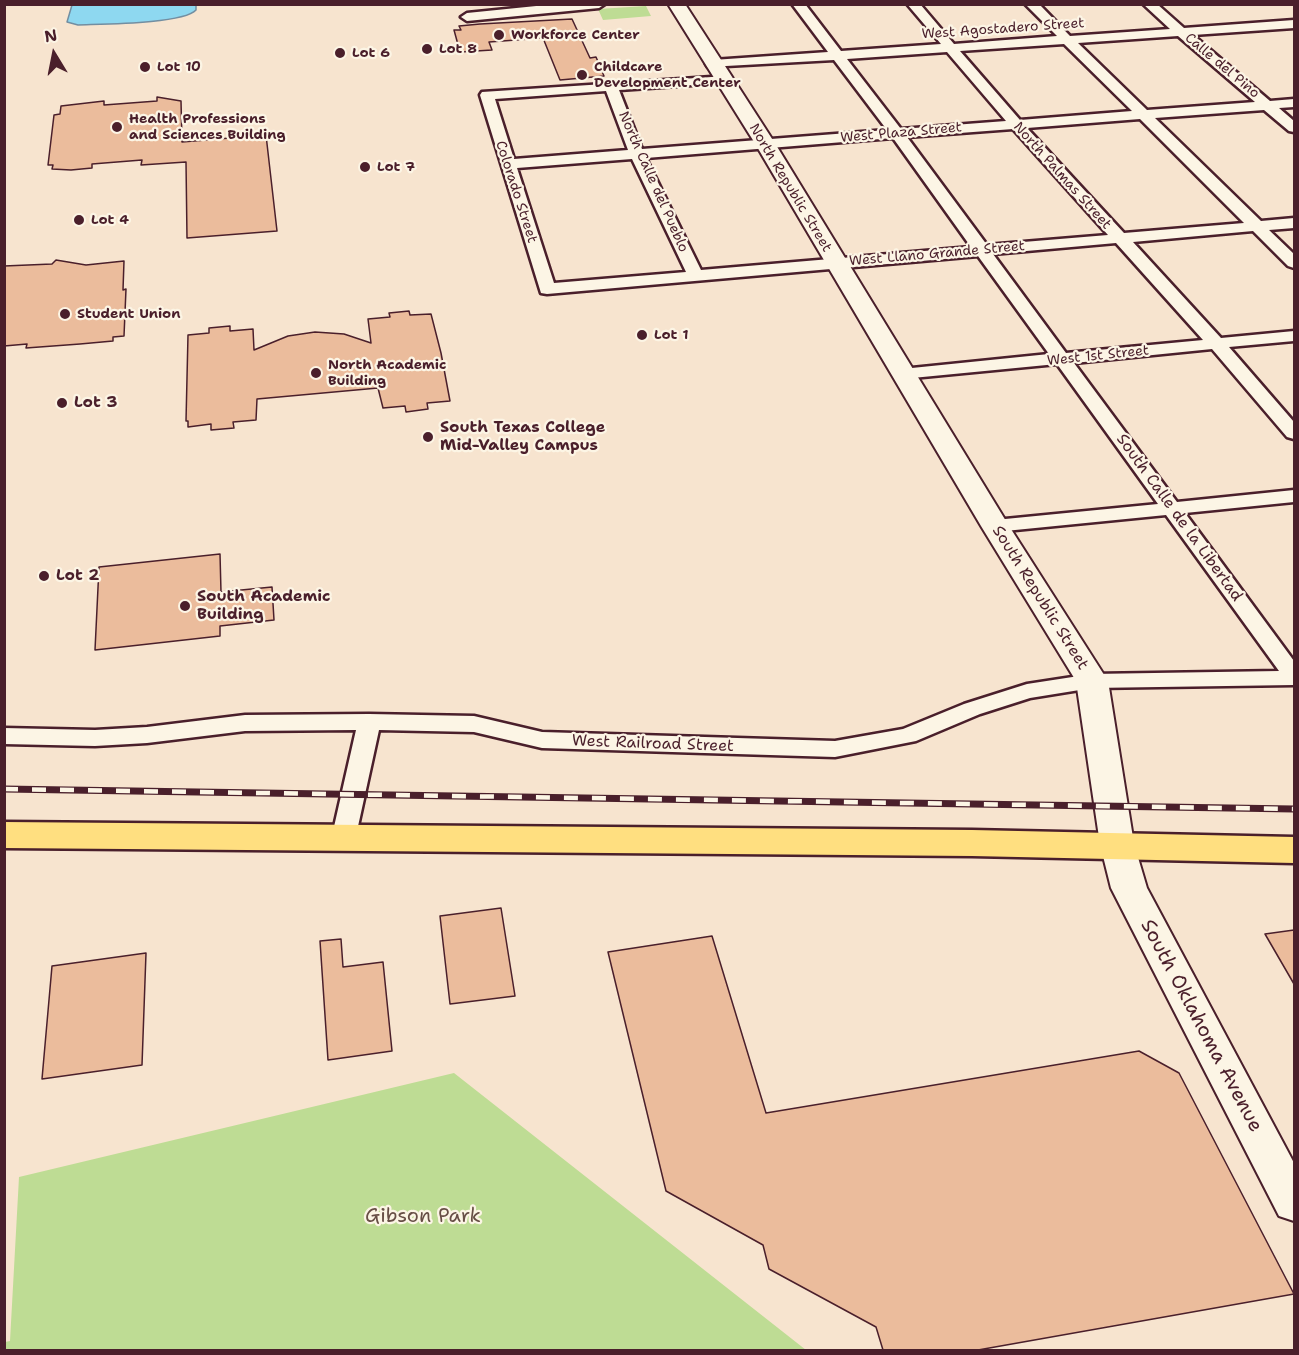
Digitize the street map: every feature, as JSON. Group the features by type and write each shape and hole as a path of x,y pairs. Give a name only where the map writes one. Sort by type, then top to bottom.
{"main road":[{"path":"4,835 343,840 1117,844 1294,850"}],"street":[{"path":"467,17 599,4"},
{"name":"North Republic Street","path":"676,4 717,72 766,145 902,374"},
{"name":"South Calle de la Libertad","path":"798,4 897,134 1294,677"},
{"name":"North Palmas Street","path":"913,4 1015,123 1217,344 1294,433"},
{"path":"1031,4 1294,263"},
{"name":"Calle del Pino","path":"1149,4 1294,128"},
{"name":"West Agostadero Street","path":"487,95 611,87 838,57 1294,24"},
{"name":"North Calle del Pueblo","path":"611,87 637,154 696,276"},
{"name":"Colorado Street","path":"487,95 548,289"},
{"name":"West Plaza Street","path":"507,164 1294,103"},
{"name":"West Llano Grande Street","path":"548,289 1294,223"},
{"name":"West 1st Street","path":"902,374 1294,336"},
{"name":"South Republic Street","path":"902,374 1092,681 1117,844"},
{"path":"995,526 1174,510 1294,496"},
{"name":"West Railroad Street","path":"4,736 95,738 147,735 245,723 369,722 474,724 542,740 835,749 908,736 972,709 1027,691 1092,681 1294,677"},
{"path":"343,840 355,795 369,722"},
{"name":"South Oklahoma Avenue","path":"1117,844 1128,888 1294,1203"}],"green space":[{"path":"646,6 651,16 603,20 598,9"},
{"name":"Gibson Park","path":"454,1073 806,1350 5,1350 5,1342 10,1341 19,1177"}],"water":[{"path":"196,4 196,10 188,15 159,21 78,25 67,22 72,5"}],"building":[{"path":"572,19 590,58 596,57 604,76 560,80 543,38 489,42 492,50 460,52 454,30 461,30 459,26 480,24"},
{"path":"157,97 181,101 182,142 266,135 277,231 187,238 186,162 141,165 142,160 92,164 92,168 71,170 52,169 53,165 48,165 54,115 60,114 61,106 104,101 104,105 157,101"},
{"name":"Student Union","path":"56,260 86,265 124,261 123,290 126,289 124,336 113,337 113,341 80,344 26,348 27,344 4,346 4,266 52,264"},
{"name":"North Academic Building","path":"409,311 410,315 431,314 450,401 427,403 428,409 406,412 405,406 383,408 378,388 257,399 256,420 233,422 234,428 211,430 211,424 188,427 188,421 186,421 188,335 209,333 209,328 230,326 230,331 253,329 254,350 288,336 315,332 344,334 371,343 368,319 390,317 389,313"},
{"name":"South Academic Building","path":"220,554 221,592 272,587 274,620 220,626 220,636 95,650 99,567"},
{"path":"501,908 515,996 450,1004 440,916"},
{"path":"1294,930 1294,984 1265,934"},
{"path":"712,936 766,1113 1139,1051 1179,1073 1294,1294 978,1350 883,1350 876,1327 769,1269 763,1245 666,1191 608,952"},
{"path":"341,939 343,967 383,962 392,1051 328,1060 320,941"},
{"path":"146,953 142,1065 42,1079 52,966"}],"railway":[{"path":"4,789 1294,809"}],"place":[{"name":"Workforce Center","path":"499,35"},
{"name":"Lot 8","path":"427,49"},
{"name":"Lot 6","path":"340,53"},
{"name":"Lot 10","path":"145,67"},
{"name":"Childcare Development Center","path":"582,75"},
{"name":"Health Professions and Sciences Building","path":"117,127"},
{"name":"Lot 7","path":"365,167"},
{"name":"Lot 4","path":"79,220"},
{"name":"Student Union","path":"65,314"},
{"name":"Lot 1","path":"642,335"},
{"name":"North Academic Building","path":"316,373"},
{"name":"Lot 3","path":"62,403"},
{"name":"South Texas College Mid-Valley Campus","path":"428,437"},
{"name":"Lot 2","path":"44,576"},
{"name":"South Academic Building","path":"185,606"}]}
